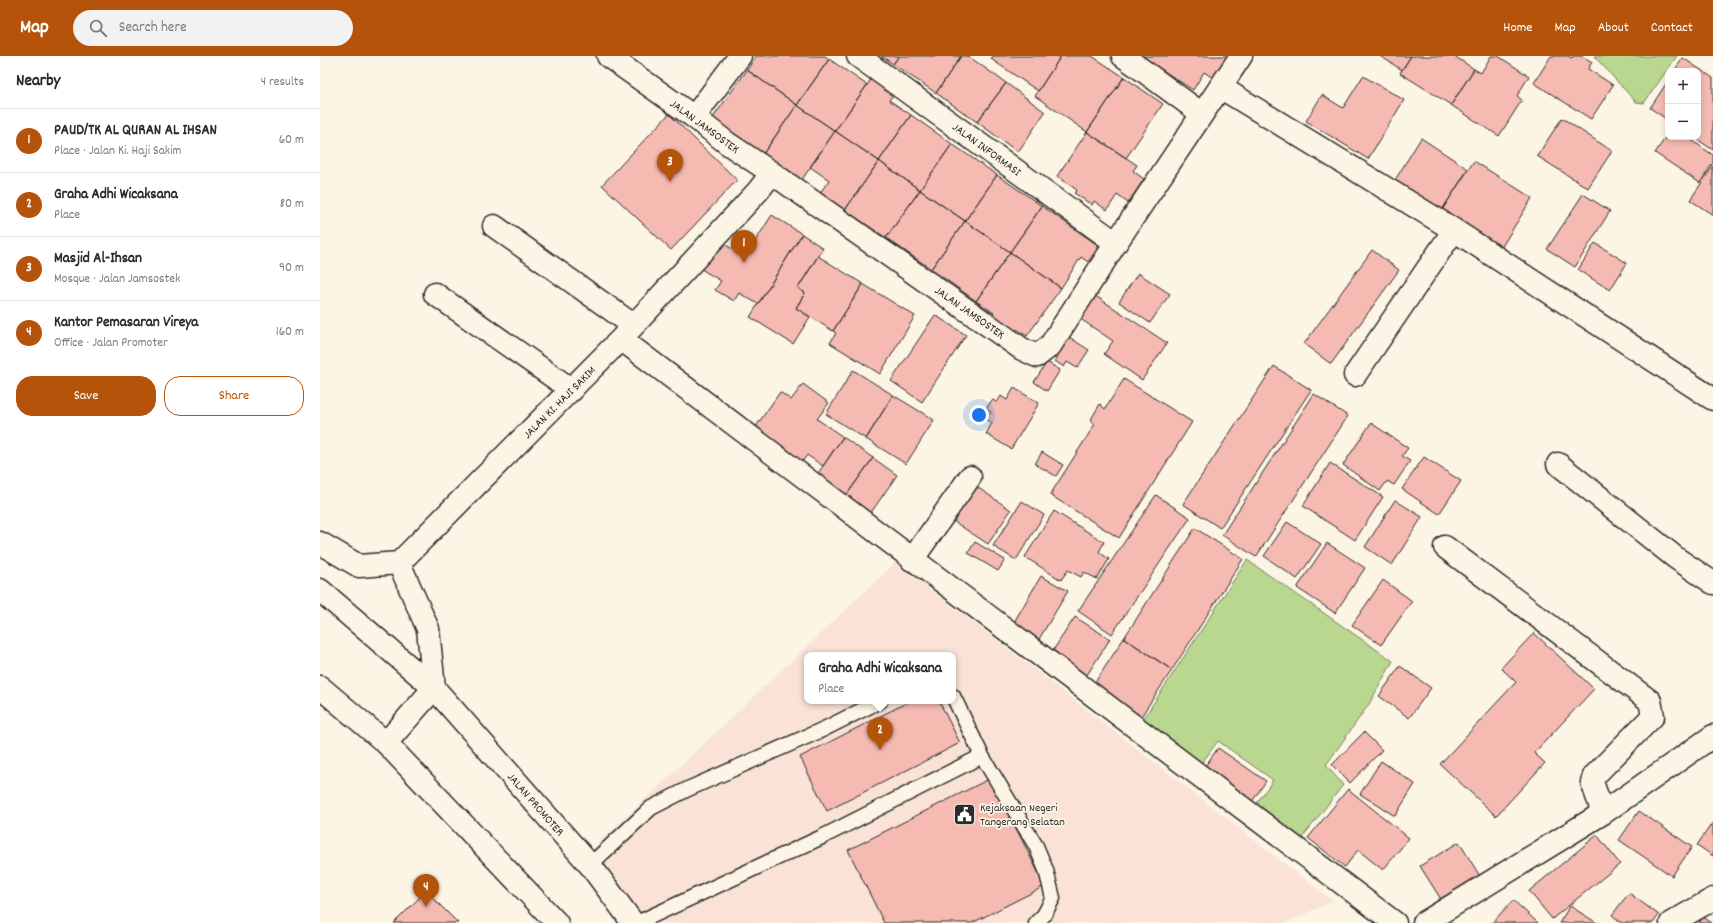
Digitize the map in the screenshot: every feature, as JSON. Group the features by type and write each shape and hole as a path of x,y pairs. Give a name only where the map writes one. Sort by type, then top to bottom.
{"street":[{"name":"JALAN JAMSOSTEK","path":"608,56 694,117 727,143 1022,349 1037,356 1050,346 1116,243 1241,56"},
{"path":"694,117 740,56"},
{"name":"JALAN INFORMASI","path":"858,56 1116,243"},
{"path":"1123,56 1202,114"},
{"path":"1220,88 1454,230 1713,399"},
{"name":"JALAN KI. HAJI SAKIM","path":"399,563 572,390 758,191 772,173"},
{"path":"494,226 912,560 1395,923"},
{"path":"1355,375 1454,230"},
{"path":"435,294 572,390"},
{"path":"1558,464 1676,558 1713,583"},
{"path":"912,560 970,477"},
{"path":"320,543 360,566 399,563 428,629 434,688 386,744"},
{"path":"1445,547 1650,701 1652,716 1594,776 1592,782 1603,812"},
{"name":"JALAN PROMOTER","path":"320,590 434,688 590,865 633,923"},
{"path":"320,687 386,744 558,923"},
{"path":"1424,923 1603,812 1713,736"},
{"path":"1672,923 1713,898"}],"lane":[{"path":"956,702 982,756 1036,846 1046,870 1053,898 1044,915 1036,923"},
{"path":"590,865 651,808 688,789 824,729 874,704"},
{"path":"637,923 822,837 982,756"}],"shaded area":[{"name":"Kejaksaan Negeri Tangerang Selatan","path":"896,562 1333,901 1286,923 645,923 589,852"}],"green space":[{"path":"1594,56 1677,56 1669,68 1665,68 1665,73 1644,103 1636,102"},
{"path":"1247,560 1393,661 1369,704 1326,765 1343,785 1301,839 1256,804 1273,780 1218,741 1201,764 1142,721"}],"building":[{"path":"756,56 825,56 829,59 797,105 747,70"},
{"path":"881,56 899,56 893,64"},
{"path":"899,56 961,56 936,93 893,64"},
{"path":"961,56 968,56 1006,83 977,122 936,93"},
{"path":"993,56 1061,56 1038,91 991,59"},
{"path":"1061,56 1092,56 1124,77 1087,132 1035,96"},
{"path":"1141,56 1227,56 1213,78 1204,72 1193,90"},
{"path":"1380,56 1411,56 1402,70"},
{"path":"1411,56 1454,56 1474,69 1451,105 1400,73"},
{"path":"1491,56 1498,56 1529,76 1517,96 1522,100 1499,136 1451,105 1474,69 1481,73"},
{"path":"1551,56 1568,56 1572,58 1573,56 1582,56 1592,62 1588,69 1613,85 1591,119 1534,83"},
{"path":"1683,58 1698,68 1676,68"},
{"path":"829,59 867,85 835,131 797,105"},
{"path":"747,70 797,105 763,154 712,119"},
{"path":"1701,70 1713,78 1713,150 1698,140 1701,140"},
{"path":"1363,76 1404,100 1368,159 1306,121 1322,95 1343,108"},
{"path":"1124,77 1163,104 1126,158 1087,132"},
{"path":"872,78 894,94 889,100 911,115 879,161 835,131"},
{"path":"1006,83 1045,112 1018,152 977,122"},
{"path":"1665,86 1665,118 1650,108"},
{"path":"797,105 835,131 801,181 763,154"},
{"path":"669,114 737,180 671,250 602,185"},
{"path":"911,115 952,144 920,190 879,161"},
{"path":"1562,118 1612,151 1588,188 1537,156"},
{"path":"835,131 879,161 845,210 820,193 829,180 810,167"},
{"path":"1087,132 1137,165 1133,171 1144,179 1128,203 1117,195 1107,210 1094,201 1092,205 1074,193 1077,190 1057,176"},
{"path":"1421,138 1468,169 1442,210 1395,180"},
{"path":"1665,138 1665,140 1691,140 1713,155 1713,163 1700,183 1655,153"},
{"path":"952,144 997,175 965,221 920,190"},
{"path":"879,161 920,190 886,238 845,210"},
{"path":"1474,161 1532,198 1501,248 1442,210"},
{"path":"1713,166 1713,215 1690,200"},
{"path":"997,175 1042,206 1010,252 965,221"},
{"path":"920,190 965,221 931,269 886,238"},
{"path":"1583,194 1610,211 1575,267 1547,249"},
{"path":"1042,206 1099,246 1088,262 1081,257 1061,288 1010,252"},
{"path":"772,215 802,234 758,304 739,293 734,301 715,290 721,281 701,269 718,240 745,257"},
{"path":"965,221 1010,252 976,301 931,269"},
{"path":"802,234 823,248 798,288 805,293 796,308 810,317 793,344 750,317"},
{"path":"1595,243 1627,263 1610,290 1578,270"},
{"path":"1372,250 1399,270 1331,364 1304,344"},
{"path":"1010,252 1061,288 1027,336 1017,329 1013,335 989,319 994,313 976,301"},
{"path":"818,256 863,284 833,331 796,308 805,293 798,288"},
{"path":"1138,273 1170,294 1150,323 1119,302"},
{"path":"863,284 915,316 880,374 830,343 836,333 833,331"},
{"path":"1094,295 1167,343 1142,380 1104,354 1113,341 1079,318"},
{"path":"935,315 966,335 922,402 891,381"},
{"path":"1063,333 1089,350 1077,368 1067,362 1064,367 1055,361 1058,356 1051,352"},
{"path":"1047,362 1060,370 1047,391 1034,382"},
{"path":"1274,366 1311,390 1220,528 1183,504"},
{"path":"853,370 893,395 866,439 826,414"},
{"path":"1124,379 1192,422 1119,538 1050,495 1095,424 1090,421 1100,404 1105,409"},
{"path":"803,384 829,403 817,419 843,437 823,466 807,455 798,468 750,435 780,392 791,400"},
{"path":"1014,388 1039,403 1011,449 986,434 992,423 986,419 991,412 986,409 992,400 997,402 1001,396 1007,400"},
{"path":"1314,394 1348,416 1256,557 1222,535"},
{"path":"893,395 934,420 906,464 866,439"},
{"path":"1371,423 1408,448 1402,456 1410,461 1394,485 1387,481 1380,491 1343,465"},
{"path":"843,437 873,458 845,497 812,482"},
{"path":"1042,452 1063,465 1056,476 1035,464"},
{"path":"1424,457 1461,481 1439,514 1402,489"},
{"path":"873,458 897,475 870,514 845,497"},
{"path":"1330,463 1383,497 1355,540 1303,506"},
{"path":"977,487 1011,510 988,544 953,521"},
{"path":"1156,495 1190,518 1112,634 1078,611"},
{"path":"1395,500 1422,517 1392,565 1365,547"},
{"path":"1022,501 1044,515 1016,560 993,546"},
{"path":"1054,511 1104,542 1099,552 1109,559 1097,579 1084,572 1081,577 1068,570 1061,580 1025,557"},
{"path":"1287,522 1321,544 1297,579 1264,556"},
{"path":"1195,528 1243,559 1172,670 1124,638"},
{"path":"975,542 1005,560 998,571 968,553"},
{"path":"1327,543 1365,568 1335,613 1297,588"},
{"path":"1041,576 1068,591 1036,644 1010,629"},
{"path":"1383,580 1412,601 1381,645 1352,625"},
{"path":"1075,617 1110,639 1085,678 1050,655"},
{"path":"1534,633 1594,689 1534,753 1545,763 1496,816 1440,764 1516,682 1501,668"},
{"path":"1124,638 1172,670 1140,718 1092,687"},
{"path":"1400,666 1431,688 1409,718 1379,696"},
{"path":"904,704 940,704 960,743 827,811 800,757"},
{"path":"1364,732 1382,750 1350,783 1332,765"},
{"path":"1218,748 1266,781 1249,806 1201,772"},
{"path":"1381,761 1415,784 1395,816 1360,794"},
{"name":"Kejaksaan Negeri Tangerang Selatan","path":"991,778 1045,886 972,923 884,923 848,850"},
{"path":"1348,789 1409,838 1383,870 1358,850 1345,867 1308,838"},
{"path":"1639,811 1692,847 1672,876 1619,840"},
{"path":"1713,822 1713,856 1697,845"},
{"path":"1597,835 1620,864 1552,919 1529,891"},
{"path":"1459,842 1481,878 1442,901 1420,866"},
{"path":"426,891 458,923 394,923"},
{"path":"1629,893 1659,915 1653,923 1622,923 1612,915"},
{"path":"1513,900 1538,923 1492,923"},
{"path":"1570,906 1597,923 1559,923"},
{"path":"1703,917 1712,923 1699,923"}],"place":[{"name":"Masjid Al-Ihsan","path":"670,182"},
{"name":"PAUD/TK AL QURAN AL IHSAN","path":"744,263"},
{"name":"Graha Adhi Wicaksana","path":"880,750"},
{"name":"Kejaksaan Negeri Tangerang Selatan","path":"964,814"},
{"name":"Kantor Pemasaran Vireya","path":"426,907"}]}
